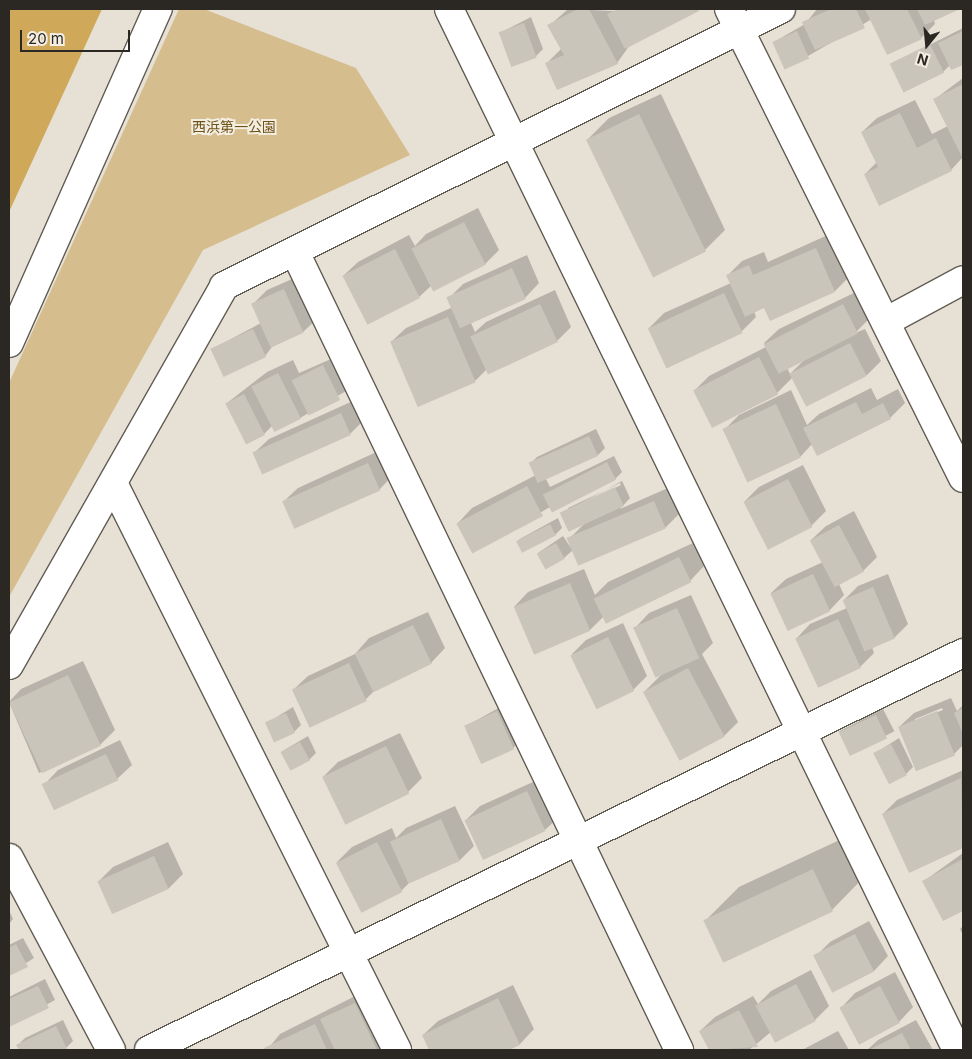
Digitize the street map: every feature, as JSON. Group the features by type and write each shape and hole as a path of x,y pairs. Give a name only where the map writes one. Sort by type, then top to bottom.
{"street":[{"path":"9,343 158,9"},
{"path":"449,9 798,732 956,1050"},
{"path":"9,666 114,485 224,286 513,144 734,19 781,9"},
{"path":"734,19 887,321 963,478"},
{"path":"295,252 679,1050"},
{"path":"887,321 963,280"},
{"path":"114,485 397,1050"},
{"path":"149,1050 578,843 798,732 963,652"},
{"path":"9,858 110,1050"}],"green space":[{"name":"西浜第一公園","path":"179,9 204,9 356,68 410,155 203,250 9,597 9,383"}],"shaded area":[{"path":"9,9 102,9 9,212"}],"building":[{"path":"578,9 589,9 618,64 557,90 545,63 564,55 547,25"},
{"path":"618,9 698,9 699,11 625,49 607,14"},
{"path":"831,9 856,9 865,28 815,50 802,22"},
{"path":"865,9 907,9 922,39 887,55"},
{"path":"917,9 960,9 925,25"},
{"path":"524,23 537,58 511,67 499,32"},
{"path":"797,31 809,58 785,69 772,42"},
{"path":"963,31 963,65 951,70 938,43"},
{"path":"930,44 944,73 904,92 890,64"},
{"path":"963,84 963,159 933,99"},
{"path":"900,113 917,148 936,138 952,171 879,206 864,174 878,167 861,132"},
{"path":"639,114 706,252 653,277 586,140"},
{"path":"464,222 486,265 433,292 411,249"},
{"path":"816,248 835,292 770,321 764,308 745,317 726,275 749,265 753,275"},
{"path":"395,249 420,298 367,325 342,276"},
{"path":"512,268 526,299 460,328 446,297"},
{"path":"284,289 304,333 271,347 251,304"},
{"path":"724,293 743,333 666,368 648,328"},
{"path":"540,304 558,342 488,375 470,337"},
{"path":"843,304 858,333 779,374 764,344"},
{"path":"448,317 476,382 418,407 390,342"},
{"path":"253,329 266,357 224,377 210,349"},
{"path":"850,343 867,376 806,407 789,374"},
{"path":"759,357 778,394 712,428 693,391"},
{"path":"323,365 340,400 309,415 292,380"},
{"path":"278,373 301,418 274,432 251,387"},
{"path":"244,394 265,435 246,445 225,404"},
{"path":"856,402 862,414 883,403 891,419 817,456 803,428"},
{"path":"776,404 801,457 747,482 723,429"},
{"path":"341,413 351,435 262,474 252,452"},
{"path":"589,436 598,456 538,483 529,463"},
{"path":"607,462 616,480 552,513 543,495"},
{"path":"368,463 380,490 294,529 282,501"},
{"path":"788,479 813,527 768,550 743,502"},
{"path":"527,486 543,516 472,554 456,524"},
{"path":"615,487 624,506 569,532 560,513"},
{"path":"654,501 666,529 578,566 567,538"},
{"path":"550,524 556,536 522,553 516,541"},
{"path":"839,525 864,572 835,587 810,540"},
{"path":"556,543 565,559 545,569 537,554"},
{"path":"679,557 691,582 606,624 594,599"},
{"path":"813,574 830,611 788,631 770,594"},
{"path":"570,583 590,631 534,655 514,607"},
{"path":"873,587 895,639 865,651 843,600"},
{"path":"677,608 699,658 656,678 633,628"},
{"path":"838,619 861,668 818,688 795,639"},
{"path":"413,625 432,664 373,692 355,653"},
{"path":"608,637 634,691 597,709 570,655"},
{"path":"349,663 367,701 310,728 292,690"},
{"path":"688,668 725,737 680,761 643,692"},
{"path":"68,675 101,746 42,773 9,702"},
{"path":"963,708 963,734 954,713"},
{"path":"497,711 514,749 481,764 464,726"},
{"path":"937,711 955,756 916,771 898,727"},
{"path":"286,713 295,733 274,742 265,722"},
{"path":"876,715 887,739 850,756 839,732"},
{"path":"300,742 310,761 290,771 281,752"},
{"path":"891,744 907,775 889,784 873,753"},
{"path":"386,746 409,794 345,825 322,777"},
{"path":"106,754 118,780 54,810 42,784"},
{"path":"961,778 963,848 909,873 882,814"},
{"path":"527,791 546,831 483,860 464,820"},
{"path":"441,819 460,861 409,884 390,842"},
{"path":"377,842 402,892 361,913 336,863"},
{"path":"154,856 169,889 112,914 97,881"},
{"path":"963,859 963,911 943,921 922,881"},
{"path":"813,869 833,912 723,963 703,920"},
{"path":"855,934 874,971 832,993 813,955"},
{"path":"16,944 28,967 9,976 9,948"},
{"path":"796,984 816,1021 775,1043 755,1006"},
{"path":"38,986 49,1008 9,1027 9,999"},
{"path":"880,986 900,1023 859,1045 839,1008"},
{"path":"498,998 520,1045 509,1050 429,1050 422,1035"},
{"path":"355,1003 377,1050 335,1050 320,1019"},
{"path":"739,1010 758,1047 709,1050 699,1031"},
{"path":"315,1024 327,1050 265,1050 264,1048"},
{"path":"56,1026 67,1049 19,1050 16,1045"},
{"path":"902,1033 911,1050 869,1050"}]}
